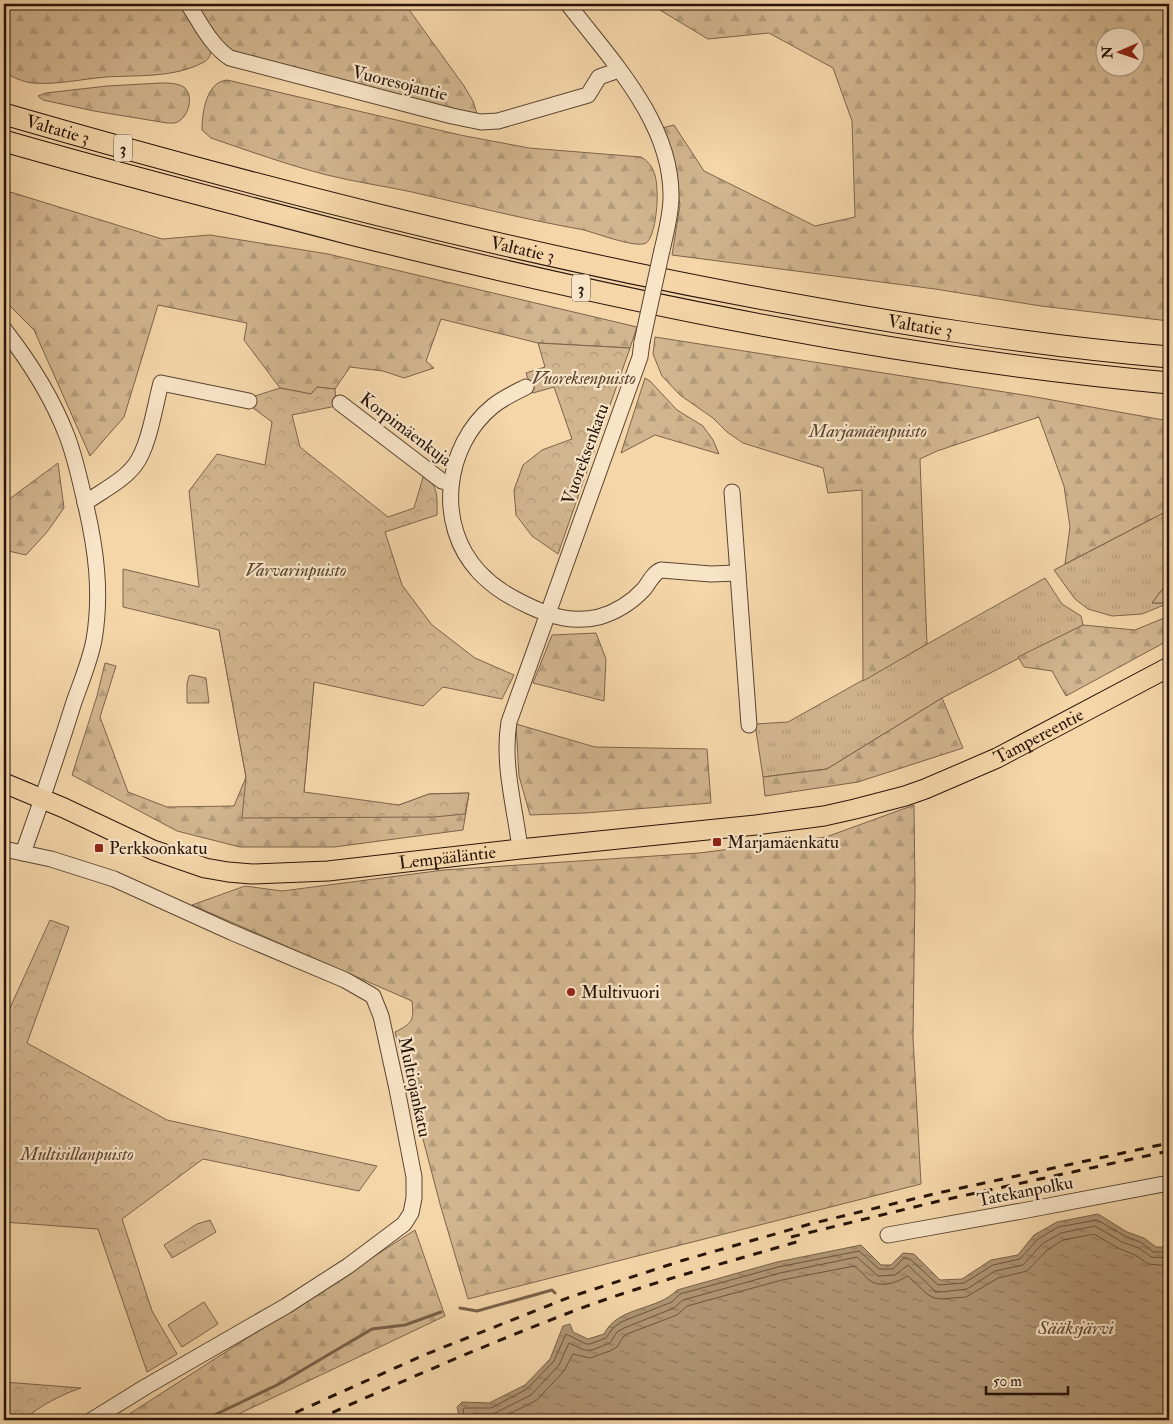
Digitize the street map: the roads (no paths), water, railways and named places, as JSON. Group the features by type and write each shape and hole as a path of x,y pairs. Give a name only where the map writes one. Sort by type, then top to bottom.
{"highway":[{"name":"Valtatie 3","path":"4,114 242,181 515,248 672,281 876,319 1004,338 1169,357"},
{"name":"Valtatie 3","path":"4,141 236,205 528,277 676,308 853,341 1000,363 1169,382"}],"main road":[{"name":"Tampereentie","path":"905,796 997,758 1169,667"},
{"name":"Lempääläntie","path":"4,783 153,850 205,868 228,872 284,874 328,871 520,849 713,830 855,810 905,796"}],"street":[{"name":"Vuoresojantie","path":"188,4 214,44 230,58 481,122 498,121 588,95 599,77 619,70"},
{"name":"Vuoreksenkatu","path":"520,849 509,776 508,732 514,706 640,357 671,198 666,158 655,128 641,101 628,80 568,4"},
{"path":"4,328 29,363 57,413 67,436 96,550 98,589 93,643 23,853"},
{"path":"85,503 124,476 142,456 161,383 249,401"},
{"path":"526,387 494,405 470,431 457,455 450,483 454,526 463,548 478,571 489,582 513,599 548,614 563,618 579,619 612,612 633,599 643,590 655,573 661,570 711,574 738,573"},
{"name":"Korpimäenkuja","path":"340,403 442,481 450,483"},
{"path":"732,492 749,725"},
{"name":"Multiojankatu","path":"4,849 67,864 114,879 231,932 345,980 373,996 381,1016 398,1089 414,1177 414,1198 411,1213 404,1224 348,1266 286,1306 92,1420"},
{"name":"Tatekanpolku","path":"888,1234 1022,1212 1169,1183"}],"water":[{"name":"Sääksjärvi","path":"1098,1214 1127,1232 1144,1238 1156,1247 1169,1247 1169,1420 460,1420 457,1407 462,1402 489,1403 525,1385 550,1359 563,1326 570,1324 573,1332 588,1339 604,1334 618,1318 659,1302 677,1290 777,1262 861,1245 881,1265 891,1265 903,1253 914,1254 940,1280 962,1279 991,1260 1018,1255 1034,1235 1057,1222"}],"waterway":[{"path":"460,1308 477,1311 552,1290 555,1293"},
{"path":"204,1420 277,1385 372,1329 405,1325 441,1312"}],"railway":[{"path":"279,1420 424,1355 570,1297 684,1260 810,1224 938,1193 1169,1143"},
{"path":"791,1237 939,1201 1169,1151"},
{"path":"316,1420 443,1364 571,1312 658,1283 803,1240"}],"place":[{"name":"Marjamäenkatu","path":"717,842"},
{"name":"Perkkoonkatu","path":"99,848"},
{"name":"Multivuori","path":"571,992"}],"park label":[{"name":"Vuoreksenpuisto","path":"584,378"},
{"name":"Marjamäenpuisto","path":"868,431"},
{"name":"Varvarinpuisto","path":"296,570"},
{"name":"Multisillanpuisto","path":"77,1154"}]}
